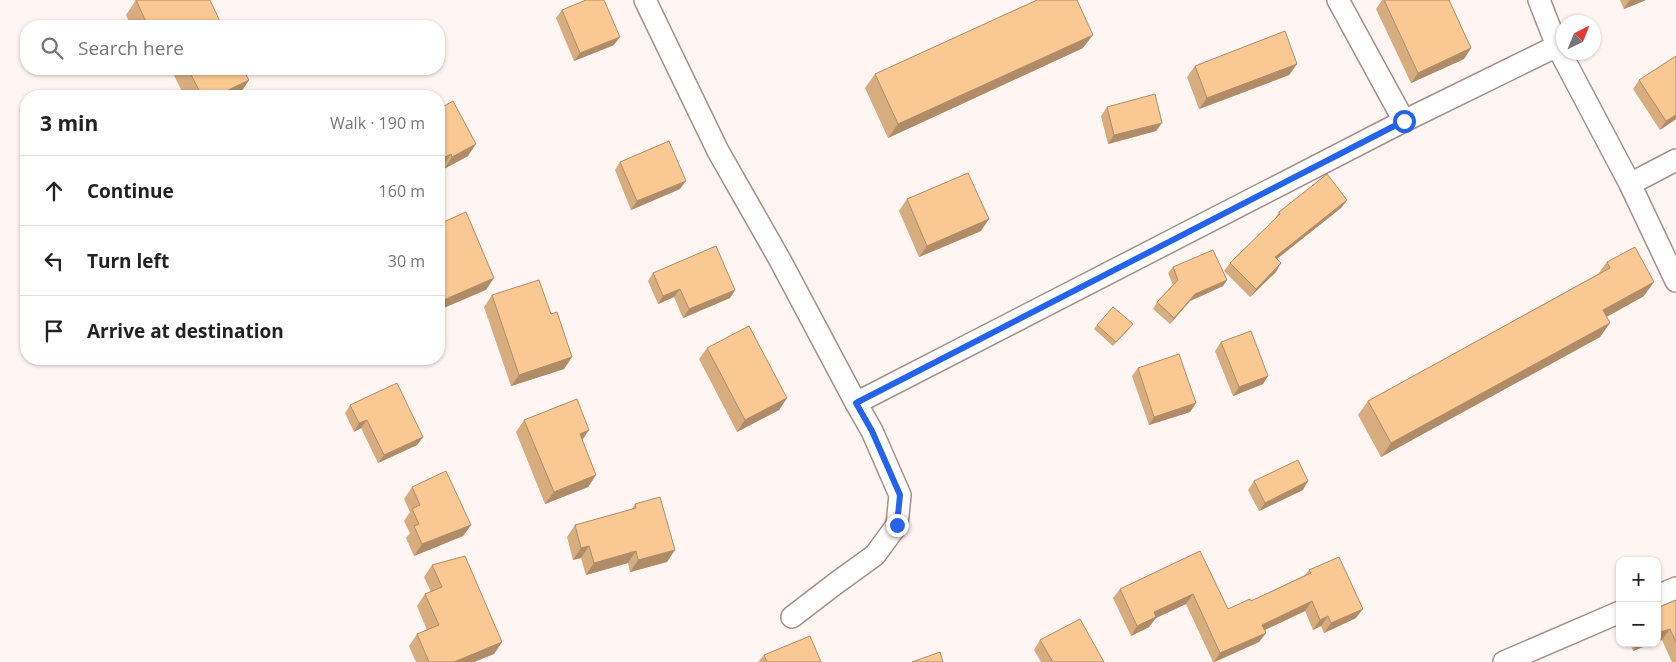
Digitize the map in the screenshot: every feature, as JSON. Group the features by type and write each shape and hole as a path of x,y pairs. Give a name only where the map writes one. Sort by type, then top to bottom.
{"street":[{"path":"646,0 718,151 780,260 872,431 900,495 897,525 875,555 792,617"},
{"path":"1338,0 1404,121"},
{"path":"1538,0 1556,44"},
{"path":"856,403 1404,121 1556,46"},
{"path":"1564,60 1630,184 1676,280"},
{"path":"1630,184 1676,160"},
{"path":"1661,594 1676,588"},
{"path":"1504,662 1616,614"}],"building":[{"path":"136,0 210,0 219,20 145,20"},
{"path":"586,0 604,0 620,37 580,53 562,10"},
{"path":"1037,0 1077,0 1093,35 898,124 875,74"},
{"path":"1384,0 1449,0 1471,48 1418,73"},
{"path":"1285,31 1297,64 1207,98 1195,66"},
{"path":"1676,56 1676,115 1666,121 1639,80"},
{"path":"191,75 246,75 249,80 228,90 199,90"},
{"path":"1155,94 1162,123 1114,135 1107,107"},
{"path":"453,101 476,144 452,157 451,154 445,157 445,106"},
{"path":"669,141 686,181 637,201 620,162"},
{"path":"968,173 989,219 927,246 907,199"},
{"path":"1327,174 1347,200 1275,257 1281,263 1256,289 1230,263 1280,214 1279,212"},
{"path":"466,212 494,278 445,299 445,221"},
{"path":"716,246 735,290 689,309 680,289 663,296 653,273"},
{"path":"1635,247 1654,282 1603,310 1610,323 1391,443 1368,401 1610,268 1607,262"},
{"path":"1213,250 1227,280 1195,294 1174,318 1157,302 1178,280 1173,267"},
{"path":"539,280 551,314 557,312 572,357 519,375 492,295"},
{"path":"1113,307 1133,324 1116,342 1097,325"},
{"path":"749,326 787,398 745,420 707,348"},
{"path":"1251,331 1268,376 1239,387 1221,342"},
{"path":"1179,354 1196,403 1154,417 1138,368"},
{"path":"397,383 423,437 384,455 367,420 359,423 350,405"},
{"path":"577,399 589,430 580,434 596,475 554,492 524,420"},
{"path":"1298,460 1308,481 1265,503 1254,481"},
{"path":"446,471 471,525 422,544 414,526 419,524 412,509 420,505 412,487"},
{"path":"660,497 675,550 638,560 636,551 594,563 589,546 581,548 575,525 636,508 635,504"},
{"path":"1200,551 1228,609 1250,599 1251,601 1311,573 1309,570 1339,557 1363,609 1331,623 1328,616 1320,620 1312,601 1262,625 1266,633 1220,653 1193,594 1154,612 1156,617 1137,626 1120,589"},
{"path":"465,556 502,642 454,662 429,662 417,634 439,625 425,594 442,587 432,565"},
{"path":"1676,600 1676,642 1670,629 1661,632 1661,606"},
{"path":"1080,619 1104,662 1053,662 1040,640"},
{"path":"810,636 821,662 767,662 764,655"},
{"path":"940,652 943,662 912,662"}],"route":[{"path":"897,525 900,495 872,431 856,403 1404,121"}]}
